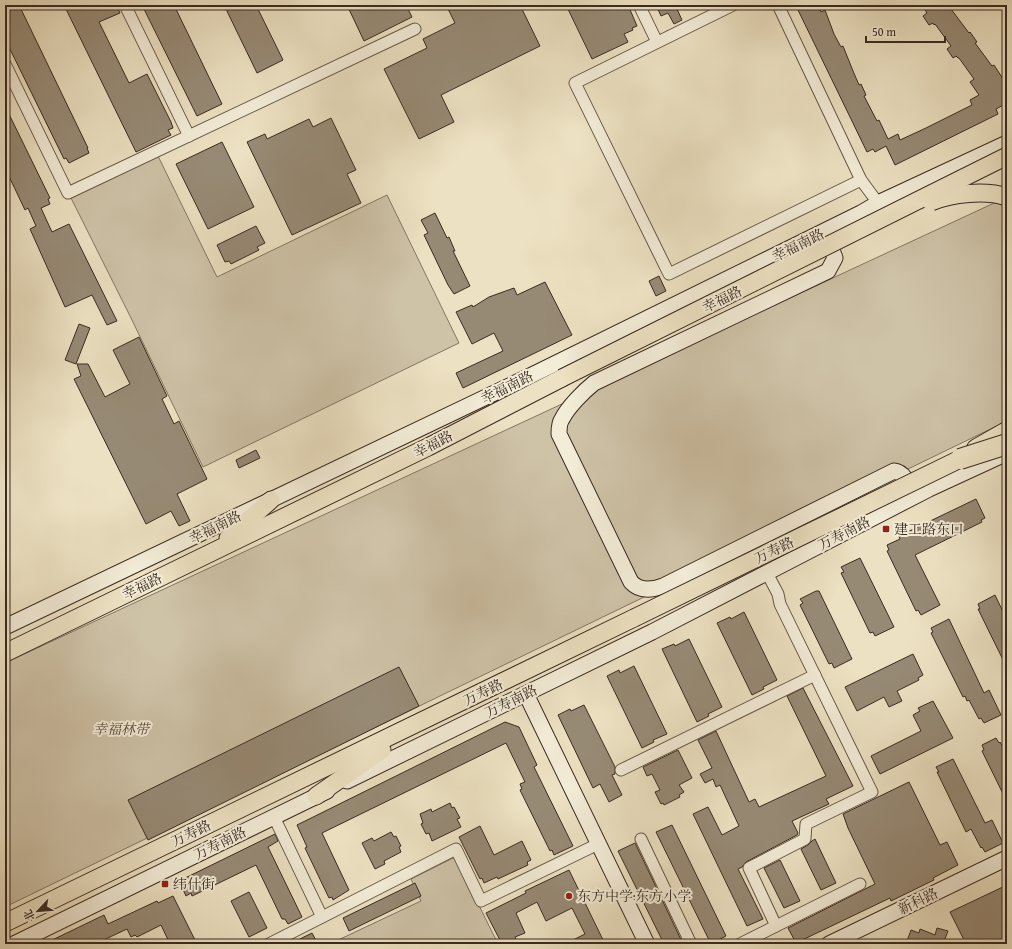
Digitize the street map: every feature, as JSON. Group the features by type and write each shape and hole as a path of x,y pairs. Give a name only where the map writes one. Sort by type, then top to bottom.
{"highway":[{"path":"960,459 1007,432"},
{"path":"960,459 1007,444"}],"main road":[{"name":"幸福南路","path":"5,627 530,376 825,231 878,203 1006,149"},
{"path":"858,231 1006,149"},
{"path":"909,189 943,190 974,184 993,188 1007,203"},
{"path":"858,231 934,200 958,195 982,193 999,194 1007,197"},
{"path":"825,231 835,258 828,270 594,383 585,391 562,419 559,426 559,434 631,582 635,587 642,589 653,590 664,586 894,472 902,474 914,497"},
{"name":"幸福路","path":"5,652 428,447 562,378 858,231"},
{"name":"万寿南路","path":"14,944 652,632 914,497 1007,453"},
{"name":"万寿路","path":"5,923 960,459"},
{"path":"213,552 271,500"},
{"path":"526,694 647,944"},
{"path":"316,796 423,721"},
{"name":"新科路","path":"829,944 1007,858"}],"street":[{"path":"126,5 189,136"},
{"path":"639,5 657,42"},
{"path":"733,5 575,83 669,274 862,180"},
{"path":"778,5 862,180 878,203"},
{"path":"5,64 68,193 415,29"},
{"path":"767,573 778,594 780,604 872,792 806,824 805,839 749,868 776,926"},
{"path":"621,770 815,675"},
{"path":"274,817 322,917"},
{"path":"640,839 691,944"},
{"path":"270,944 456,849 481,901 598,844"},
{"path":"740,944 860,884"}],"green space":[{"path":"158,156 217,277 387,195 459,343 203,467 71,198"},
{"name":"幸福林带","path":"1007,197 1007,421 5,907 5,663"},
{"path":"455,857 498,944 337,944 336,941 421,901 411,879"}],"building":[{"path":"5,5 19,5 88,148 89,153 69,163 66,158 64,159 5,39"},
{"path":"64,5 116,5 120,13 99,22 129,83 147,74 171,122 173,128 168,130 171,135 136,152"},
{"path":"142,5 174,5 222,104 197,116"},
{"path":"224,5 256,5 283,60 257,73"},
{"path":"347,5 406,5 412,17 364,41"},
{"path":"446,5 520,5 540,46 441,95 454,122 419,139 384,69 427,48 423,39 455,23"},
{"path":"566,5 628,5 637,26 632,28 633,30 624,34 628,42 592,59"},
{"path":"656,5 685,5 677,9 682,20 674,24 668,13 661,16"},
{"path":"804,5 818,5 821,12 825,10 834,34 841,47 843,46 859,85 861,84 866,95 864,96 877,121 879,120 888,139 898,134 900,140 926,128 972,105 970,100 979,95 970,82 974,79 959,58 956,56 953,58 947,49 951,46 935,24 934,25 933,23 929,25 923,16 927,13 922,5 948,5 969,33 970,32 977,42 975,43 992,66 994,65 1007,85 1007,103 996,109 998,114 895,165 886,146 875,152 873,149 867,152 798,10 805,7"},
{"path":"5,106 50,198 48,199 50,204 41,208 52,232 69,224 117,321 107,325 92,295 65,307 30,229 36,226 28,208 25,210 5,168"},
{"path":"331,118 356,170 347,174 361,203 292,235 247,142 265,134 267,139 309,119 313,127"},
{"path":"222,142 254,207 208,229 176,164"},
{"path":"435,213 447,238 449,237 455,251 453,251 470,286 454,294 448,285 424,235 428,233 421,220"},
{"path":"256,226 265,243 257,247 259,250 231,264 229,261 225,262 217,245"},
{"path":"659,276 666,291 656,296 649,281"},
{"path":"545,282 572,335 463,388 456,373 503,351 494,333 472,344 456,312 472,305 473,307 489,297 514,288 517,295"},
{"path":"79,324 90,328 76,364 65,360"},
{"path":"139,337 167,396 162,399 174,424 179,421 207,479 177,494 190,521 179,526 171,511 146,524 74,379 81,376 77,364 88,364 105,397 130,384 113,350"},
{"path":"256,450 260,458 239,468 236,460"},
{"path":"976,499 985,518 981,520 982,522 915,555 940,605 921,615 918,610 916,611 887,551 889,550 887,545 900,539 899,536"},
{"path":"860,558 894,627 875,636 873,632 870,633 841,573 844,572 841,567"},
{"path":"819,591 852,659 834,668 832,663 829,664 800,605 803,603 800,599"},
{"path":"995,595 1007,620 1007,668 978,609 980,609 978,604"},
{"path":"744,612 777,680 763,687 764,689 752,695 717,623 730,617 731,619"},
{"path":"949,619 984,693 989,690 1001,715 984,723 981,718 979,719 969,700 967,701 965,696 963,697 931,633 933,632 931,628"},
{"path":"689,639 722,707 708,714 709,716 697,722 662,649 674,644 675,646"},
{"path":"913,654 923,675 918,678 919,680 897,691 902,701 889,707 884,697 857,711 845,687"},
{"path":"634,666 667,734 653,740 654,742 642,748 607,676 619,670 620,673"},
{"path":"399,667 419,706 148,840 128,800"},
{"path":"803,688 853,786 826,799 829,804 792,821 798,833 797,835 746,862 738,869 763,919 747,926 693,814 708,807 722,835 739,826 720,785 716,787 713,779 705,783 700,774 712,768 698,740 716,731 749,802 755,799 759,807 826,776 787,696"},
{"path":"933,701 953,738 880,774 871,756 921,731 913,715 920,711 918,708"},
{"path":"584,705 615,767 615,774 612,775 622,795 609,802 600,784 593,788 558,715 570,709 571,711"},
{"path":"505,722 519,727 537,765 534,767 573,846 554,855 552,850 550,851 520,790 522,789 520,784 525,782 506,743 322,833 349,890 333,900 332,897 329,898 305,848 307,847 297,825"},
{"path":"996,738 1006,753 1004,753 1007,759 1007,802 982,751 984,750 982,745"},
{"path":"678,750 692,778 679,785 684,792 679,795 680,797 664,805 663,803 661,804 655,792 660,790 652,774 647,776 643,767"},
{"path":"953,759 985,823 992,820 1003,843 985,852 982,847 981,848 971,829 966,832 937,772 939,772 936,767"},
{"path":"909,782 940,845 947,842 958,865 933,878 934,880 891,901 890,898 796,943 788,928 875,884 848,828 843,814"},
{"path":"450,803 460,818 457,819 461,827 432,841 429,833 426,834 421,824 423,823 420,814 431,809 432,812"},
{"path":"672,825 726,936 711,944 656,832"},
{"path":"480,826 494,855 522,841 531,860 527,862 528,865 498,879 497,877 484,883 482,878 480,879 459,837"},
{"path":"391,832 394,837 396,836 401,846 399,847 401,852 384,861 385,864 375,869 362,843 372,838 374,841"},
{"path":"275,834 278,841 268,847 302,917 288,924 285,919 282,919 256,865 192,896 191,893 186,896 179,881"},
{"path":"815,839 836,883 821,890 801,849"},
{"path":"635,843 683,944 664,944 618,851"},
{"path":"780,860 800,901 784,908 764,868"},
{"path":"569,870 605,944 565,944 585,934 572,908 546,921 537,902 516,913 525,933 515,937 518,944 502,944 486,913 526,893 525,891"},
{"path":"415,883 421,896 349,931 343,918"},
{"path":"1007,885 1007,944 966,944 950,912"},
{"path":"249,892 267,928 249,937 231,901"},
{"path":"173,896 197,944 170,944 161,925 137,937 135,935 131,937 127,929 95,944 44,944 104,915 108,924 157,901 158,903"},
{"path":"937,928 948,931 943,944 906,944 911,930 919,933 920,929 935,935"},
{"path":"312,933 318,944 290,944"}],"place":[{"name":"建工路东口","path":"886,529"},
{"name":"纬什街","path":"165,884"},
{"name":"东方中学·东方小学","path":"569,896"}]}
